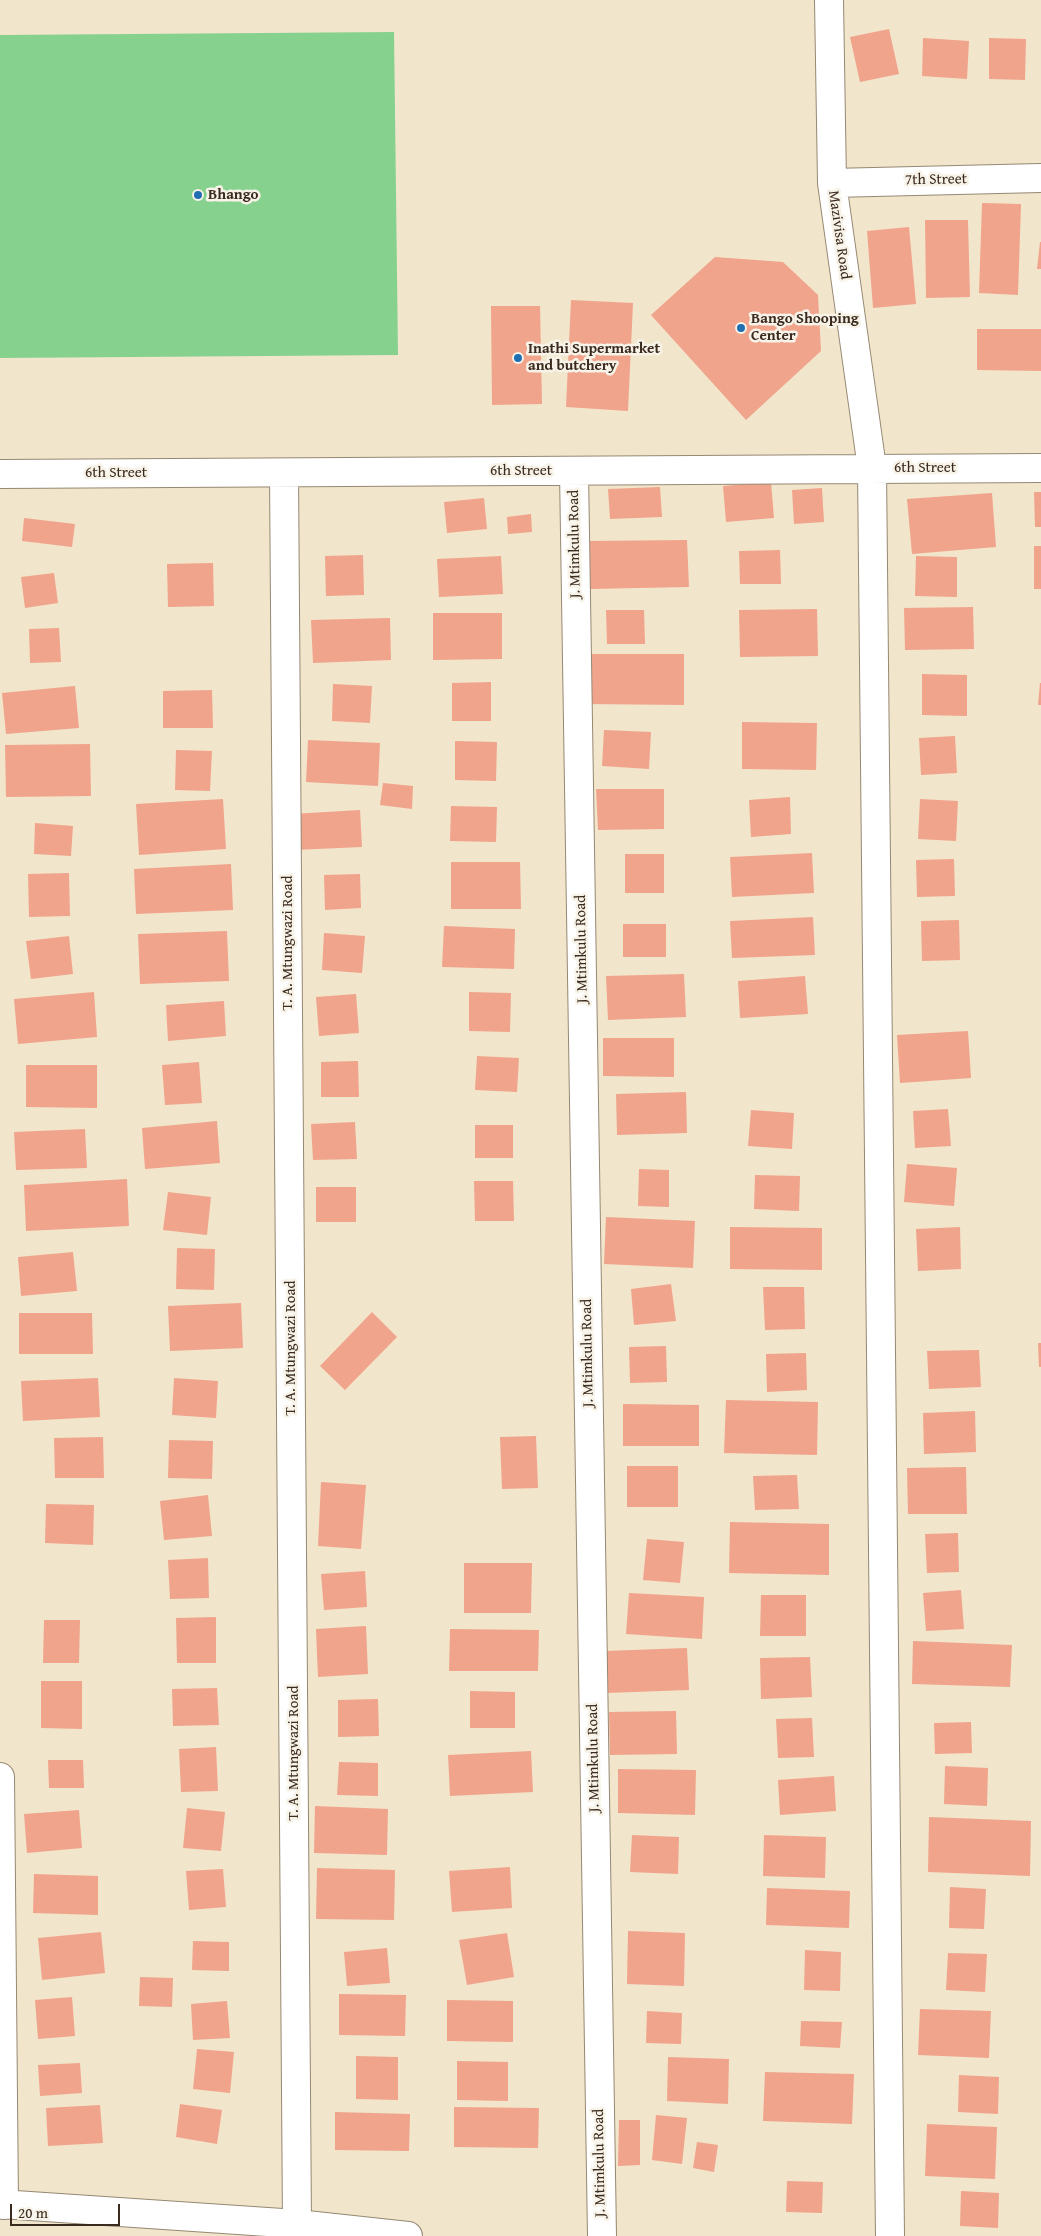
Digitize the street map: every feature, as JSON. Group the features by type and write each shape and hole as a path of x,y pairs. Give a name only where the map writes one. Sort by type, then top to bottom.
{"street":[{"name":"Mazivisa Road","path":"829,0 832,183 872,468 890,2236"},
{"name":"7th Street","path":"832,183 1041,178"},
{"name":"6th Street","path":"0,474 1041,468"},
{"name":"J. Mtimkulu Road","path":"574,471 602,2236"},
{"name":"T. A. Mtungwazi Road","path":"284,472 297,2224"},
{"path":"0,1777 2,2205 297,2224 408,2236"}],"green space":[{"name":"Bhango","path":"394,32 398,355 0,358 0,35"}],"building":[{"path":"889,29 899,74 860,82 850,37"},
{"path":"923,38 969,41 967,79 922,76"},
{"path":"989,38 1026,39 1025,80 989,79"},
{"path":"982,203 1021,204 1018,295 979,293"},
{"path":"925,220 968,220 970,297 926,298"},
{"path":"909,227 916,304 873,308 867,231"},
{"path":"1040,242 1041,269 1037,269"},
{"path":"715,257 783,262 818,295 821,351 746,420 651,315"},
{"path":"571,300 633,303 628,411 566,407"},
{"path":"491,306 540,306 542,404 492,405"},
{"path":"977,329 1041,329 1041,371 977,370"},
{"path":"771,482 774,518 726,522 723,486"},
{"path":"660,487 662,517 610,519 608,489"},
{"path":"822,488 824,522 794,524 792,490"},
{"path":"1034,492 1041,492 1041,527 1035,527"},
{"path":"992,493 996,547 912,554 907,499"},
{"path":"484,498 487,529 447,533 444,502"},
{"path":"531,514 532,532 508,534 507,517"},
{"path":"24,518 75,524 72,547 22,541"},
{"path":"687,540 689,587 590,589 589,541"},
{"path":"1034,546 1041,546 1041,589 1034,589"},
{"path":"780,550 781,584 740,584 739,551"},
{"path":"363,555 364,595 326,596 325,556"},
{"path":"501,556 503,594 439,597 437,559"},
{"path":"916,556 957,557 957,597 915,596"},
{"path":"213,563 214,606 168,607 167,564"},
{"path":"54,573 58,603 25,608 21,577"},
{"path":"973,607 974,649 905,650 904,608"},
{"path":"817,609 818,656 740,657 739,610"},
{"path":"606,610 644,610 645,644 607,644"},
{"path":"433,613 502,613 502,659 433,660"},
{"path":"390,618 391,660 313,663 311,620"},
{"path":"59,628 61,662 30,663 29,629"},
{"path":"587,654 684,654 684,705 587,704"},
{"path":"922,674 967,675 967,716 922,715"},
{"path":"491,682 491,721 452,721 452,683"},
{"path":"1040,683 1041,705 1038,705"},
{"path":"333,684 372,686 370,723 332,721"},
{"path":"75,686 79,728 6,734 2,693"},
{"path":"212,690 213,728 163,728 163,691"},
{"path":"742,722 817,723 816,770 742,769"},
{"path":"604,730 651,732 649,769 602,766"},
{"path":"955,736 957,773 921,775 919,738"},
{"path":"308,740 380,743 378,786 306,782"},
{"path":"455,741 497,742 496,781 455,780"},
{"path":"90,744 91,796 6,797 5,745"},
{"path":"176,750 212,751 210,791 175,790"},
{"path":"383,783 413,786 412,809 380,805"},
{"path":"596,789 664,789 664,829 598,830"},
{"path":"790,797 791,834 751,837 749,800"},
{"path":"223,799 226,849 139,855 136,804"},
{"path":"920,799 958,801 956,841 918,839"},
{"path":"451,806 497,807 496,842 450,841"},
{"path":"360,810 362,847 294,850 292,814"},
{"path":"35,823 73,826 71,856 34,854"},
{"path":"812,853 814,893 732,897 730,857"},
{"path":"625,854 664,854 664,893 625,893"},
{"path":"954,859 955,896 917,897 916,860"},
{"path":"451,862 520,862 521,909 451,909"},
{"path":"231,864 233,910 136,914 134,869"},
{"path":"69,873 70,916 29,917 28,874"},
{"path":"360,874 361,908 325,910 324,875"},
{"path":"813,917 815,955 732,958 730,921"},
{"path":"959,920 960,960 922,961 921,921"},
{"path":"623,924 666,924 666,957 623,957"},
{"path":"444,926 515,929 514,969 442,967"},
{"path":"227,931 229,981 140,984 138,934"},
{"path":"324,933 365,936 362,973 322,970"},
{"path":"69,936 73,974 31,979 26,941"},
{"path":"684,974 686,1017 608,1020 606,976"},
{"path":"805,976 808,1014 740,1018 738,981"},
{"path":"94,992 97,1037 18,1044 14,999"},
{"path":"469,992 511,993 510,1032 469,1031"},
{"path":"356,994 359,1033 319,1036 316,997"},
{"path":"224,1001 226,1036 168,1041 166,1005"},
{"path":"968,1031 971,1078 900,1083 897,1035"},
{"path":"603,1038 674,1038 674,1077 603,1076"},
{"path":"477,1056 519,1058 517,1092 475,1090"},
{"path":"358,1061 359,1097 321,1097 321,1062"},
{"path":"199,1062 202,1103 165,1105 162,1065"},
{"path":"26,1065 97,1065 97,1108 26,1107"},
{"path":"686,1092 687,1133 617,1135 616,1094"},
{"path":"948,1109 951,1146 915,1148 913,1111"},
{"path":"751,1110 794,1113 792,1149 748,1146"},
{"path":"217,1121 220,1163 145,1169 142,1128"},
{"path":"355,1122 357,1159 313,1160 311,1124"},
{"path":"475,1125 513,1125 513,1158 475,1158"},
{"path":"85,1129 87,1168 16,1170 14,1132"},
{"path":"907,1164 957,1168 954,1206 904,1202"},
{"path":"639,1169 669,1170 669,1207 638,1206"},
{"path":"755,1175 800,1176 799,1211 754,1209"},
{"path":"127,1179 129,1226 26,1231 24,1185"},
{"path":"474,1181 513,1181 514,1221 475,1221"},
{"path":"316,1187 356,1187 356,1222 316,1222"},
{"path":"168,1192 211,1197 207,1235 163,1230"},
{"path":"606,1217 695,1221 693,1268 604,1264"},
{"path":"730,1227 822,1228 822,1270 730,1269"},
{"path":"960,1227 961,1269 918,1271 916,1229"},
{"path":"177,1248 215,1249 214,1290 176,1289"},
{"path":"73,1252 77,1291 21,1296 18,1257"},
{"path":"671,1284 676,1321 634,1325 631,1289"},
{"path":"763,1287 804,1287 805,1329 765,1330"},
{"path":"241,1303 243,1348 170,1351 168,1306"},
{"path":"372,1312 397,1337 345,1390 320,1366"},
{"path":"19,1313 92,1313 93,1354 19,1354"},
{"path":"1038,1343 1041,1343 1041,1367 1039,1367"},
{"path":"666,1346 667,1382 630,1383 629,1347"},
{"path":"979,1350 981,1387 929,1389 927,1351"},
{"path":"806,1353 807,1390 767,1392 766,1354"},
{"path":"98,1378 100,1417 23,1421 21,1381"},
{"path":"174,1378 218,1381 216,1418 172,1415"},
{"path":"726,1400 818,1402 817,1455 724,1453"},
{"path":"623,1404 699,1405 699,1446 623,1446"},
{"path":"975,1411 976,1452 924,1454 923,1413"},
{"path":"536,1436 538,1488 502,1489 500,1437"},
{"path":"103,1437 104,1478 55,1478 54,1438"},
{"path":"169,1440 213,1441 212,1479 168,1478"},
{"path":"627,1466 678,1466 678,1507 627,1507"},
{"path":"966,1467 967,1514 908,1514 907,1468"},
{"path":"797,1475 799,1509 755,1510 753,1476"},
{"path":"321,1482 366,1485 361,1549 318,1546"},
{"path":"208,1495 212,1536 164,1540 160,1501"},
{"path":"46,1504 94,1505 93,1545 45,1543"},
{"path":"730,1522 829,1524 829,1575 729,1573"},
{"path":"958,1533 959,1572 927,1573 925,1534"},
{"path":"647,1539 684,1542 680,1583 643,1580"},
{"path":"208,1558 209,1598 170,1599 168,1560"},
{"path":"464,1563 532,1563 531,1613 464,1613"},
{"path":"365,1571 367,1607 324,1610 321,1574"},
{"path":"961,1590 964,1629 926,1631 923,1593"},
{"path":"629,1593 704,1597 702,1639 626,1634"},
{"path":"761,1595 806,1595 806,1636 760,1636"},
{"path":"216,1617 216,1663 177,1663 176,1618"},
{"path":"44,1620 80,1620 79,1663 43,1663"},
{"path":"366,1626 368,1674 318,1677 316,1629"},
{"path":"450,1629 539,1630 538,1671 449,1671"},
{"path":"913,1641 1012,1645 1010,1687 912,1684"},
{"path":"687,1648 689,1690 606,1693 605,1651"},
{"path":"810,1657 812,1697 761,1699 760,1658"},
{"path":"41,1681 82,1681 82,1729 41,1728"},
{"path":"217,1688 219,1725 173,1726 172,1689"},
{"path":"470,1691 515,1692 515,1728 470,1728"},
{"path":"378,1699 379,1736 338,1737 338,1700"},
{"path":"676,1711 677,1754 610,1755 609,1712"},
{"path":"812,1718 814,1757 778,1758 776,1719"},
{"path":"971,1722 972,1753 935,1754 934,1723"},
{"path":"216,1747 218,1791 181,1792 179,1749"},
{"path":"531,1751 533,1792 450,1796 448,1755"},
{"path":"48,1760 83,1760 84,1788 49,1788"},
{"path":"339,1762 378,1763 378,1796 337,1795"},
{"path":"945,1766 988,1768 987,1806 944,1804"},
{"path":"618,1769 696,1770 695,1815 618,1813"},
{"path":"834,1776 836,1811 780,1815 778,1780"},
{"path":"315,1806 388,1809 387,1855 314,1853"},
{"path":"187,1808 225,1812 221,1851 183,1848"},
{"path":"79,1810 82,1848 27,1853 24,1814"},
{"path":"929,1817 1031,1821 1030,1876 928,1872"},
{"path":"632,1835 679,1837 678,1874 630,1872"},
{"path":"764,1835 826,1837 825,1878 763,1876"},
{"path":"510,1867 512,1908 452,1912 449,1871"},
{"path":"317,1868 395,1870 394,1920 316,1919"},
{"path":"223,1869 226,1907 189,1910 186,1871"},
{"path":"34,1874 98,1876 98,1915 33,1913"},
{"path":"950,1887 986,1889 984,1929 949,1928"},
{"path":"767,1888 850,1891 849,1928 766,1925"},
{"path":"628,1931 685,1933 684,1986 627,1984"},
{"path":"101,1932 105,1973 42,1980 38,1938"},
{"path":"507,1933 514,1977 467,1985 459,1940"},
{"path":"193,1941 229,1942 229,1971 192,1970"},
{"path":"387,1948 390,1983 347,1986 344,1952"},
{"path":"805,1950 841,1952 840,1991 804,1990"},
{"path":"948,1953 987,1954 985,1992 946,1990"},
{"path":"140,1977 173,1978 172,2007 139,2006"},
{"path":"339,1994 406,1995 405,2036 339,2035"},
{"path":"72,1997 75,2036 38,2039 35,2000"},
{"path":"447,2000 513,2001 513,2042 447,2041"},
{"path":"227,2001 230,2038 193,2040 191,2004"},
{"path":"920,2009 991,2011 989,2058 918,2055"},
{"path":"647,2011 682,2013 681,2044 646,2043"},
{"path":"801,2021 842,2022 840,2048 800,2046"},
{"path":"197,2049 234,2052 230,2093 193,2089"},
{"path":"356,2056 398,2057 398,2100 356,2099"},
{"path":"668,2057 729,2059 728,2104 667,2101"},
{"path":"457,2061 508,2062 508,2101 457,2100"},
{"path":"80,2063 82,2093 40,2096 38,2065"},
{"path":"765,2072 854,2074 852,2124 763,2121"},
{"path":"959,2075 999,2077 998,2114 958,2112"},
{"path":"180,2104 222,2110 217,2144 176,2137"},
{"path":"100,2105 103,2143 48,2146 46,2108"},
{"path":"454,2107 539,2108 538,2148 454,2147"},
{"path":"335,2112 410,2114 409,2151 335,2150"},
{"path":"656,2115 687,2118 682,2164 652,2160"},
{"path":"619,2120 640,2120 640,2165 618,2166"},
{"path":"927,2124 997,2127 995,2179 925,2176"},
{"path":"697,2142 718,2145 714,2172 693,2168"},
{"path":"787,2181 823,2182 822,2213 786,2212"},
{"path":"961,2191 999,2193 998,2228 960,2226"}],"place":[{"name":"Bhango","path":"198,195"},
{"name":"Bango Shooping Center","path":"741,328"},
{"name":"Inathi Supermarket and butchery","path":"518,358"}]}
